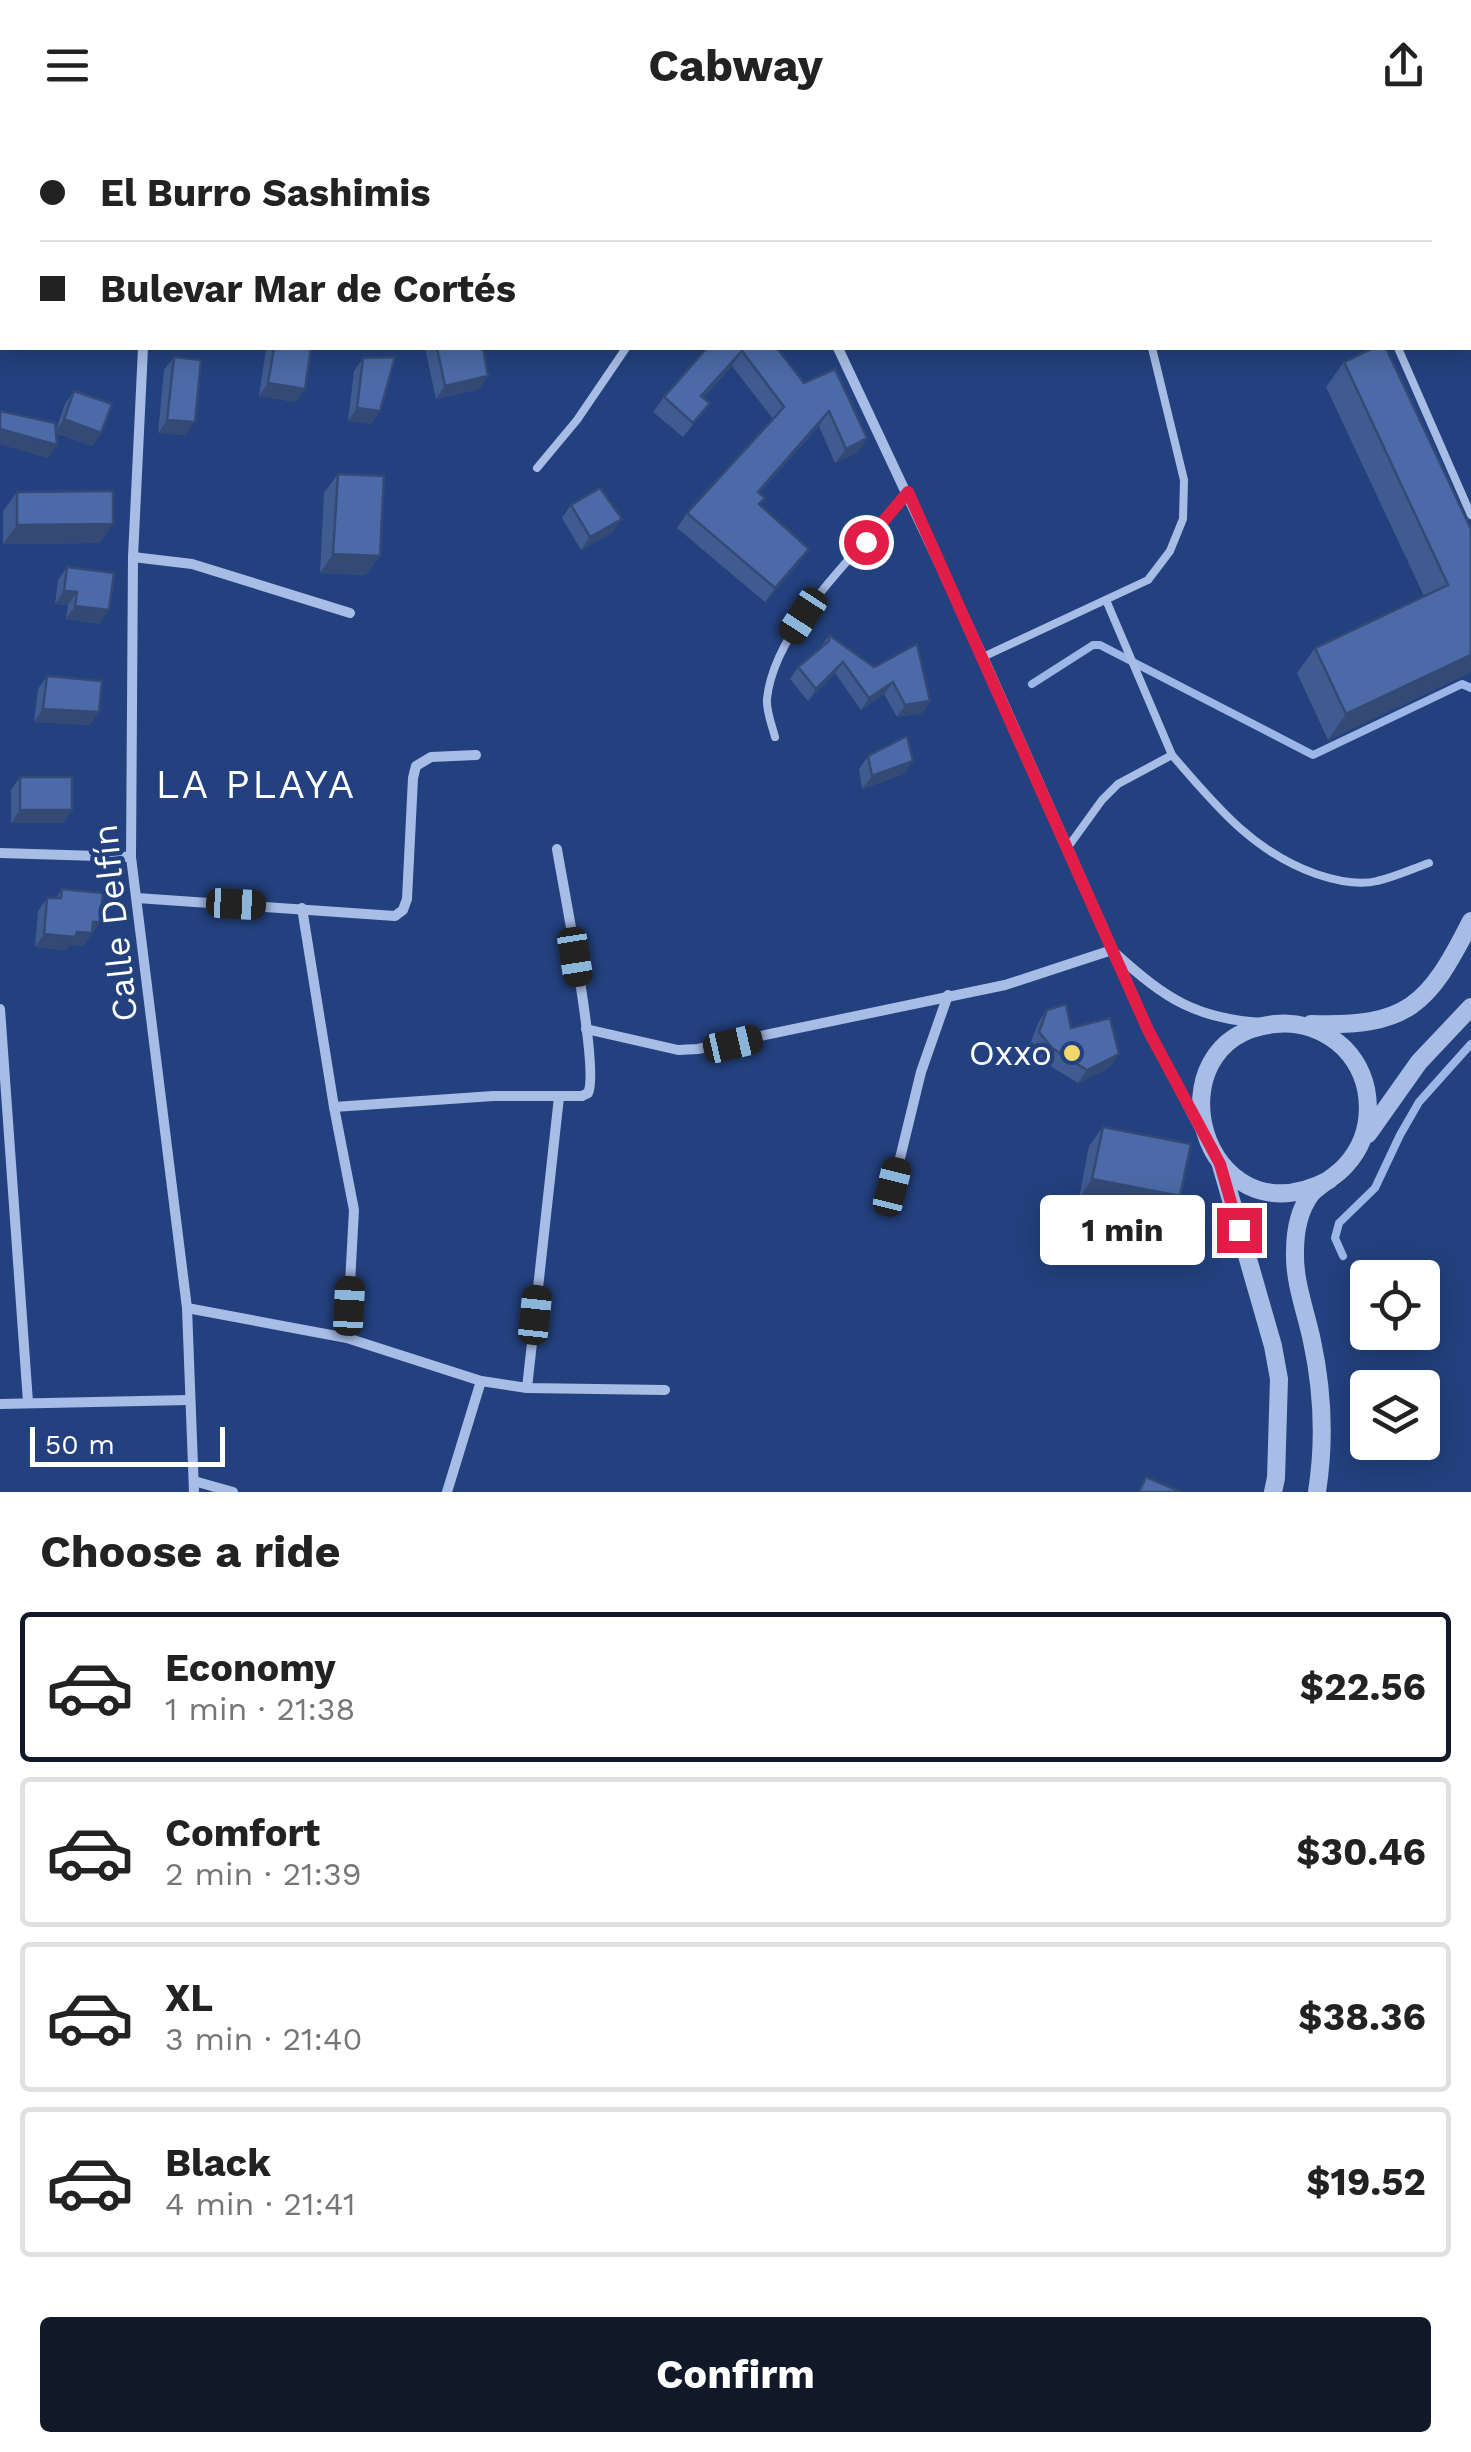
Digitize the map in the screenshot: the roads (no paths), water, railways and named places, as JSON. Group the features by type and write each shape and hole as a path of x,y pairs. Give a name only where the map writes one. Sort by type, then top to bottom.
{"street":[{"name":"Calle Delfín","path":"143,350 133,557 131,858 187,1308 194,1486"},
{"path":"839,350 983,656 1148,1030 1220,1164 1255,1278 1279,1379 1273,1492"},
{"path":"133,557 192,564 350,613"},
{"path":"137,898 388,917 403,910 407,899 416,766 431,757 476,755"},
{"path":"334,1107 588,1093 592,1084 586,1029 557,849"},
{"path":"0,853 131,858"},
{"path":"302,908 354,1210 347,1338"},
{"path":"1112,950 1173,1001 1233,1021 1359,1024 1403,1012 1434,986 1471,921"},
{"path":"586,1029 678,1050 698,1049 1005,985 1112,950"},
{"path":"892,1187 921,1072 948,995"},
{"path":"1317,1492 1323,1453 1319,1381 1296,1276 1299,1220 1307,1200 1354,1155 1410,1073 1471,1007"},
{"path":"0,1009 28,1402"},
{"path":"1204,1136 1200,1103 1208,1071 1228,1044 1256,1028 1282,1024 1329,1036 1357,1065 1368,1103 1365,1130 1354,1155"},
{"path":"528,1388 558,1097"},
{"path":"1220,1164 1244,1183 1268,1191 1293,1192 1329,1180"},
{"path":"187,1308 347,1338 481,1381 528,1388 664,1390"},
{"path":"447,1492 481,1381"},
{"path":"0,1404 189,1400"},
{"path":"194,1486 233,1492"}],"lane":[{"path":"537,468 577,420 625,350"},
{"path":"983,656 1148,580 1170,551 1183,519 1184,480 1152,350"},
{"path":"1399,350 1471,515"},
{"path":"775,737 766,703 786,642 803,616 908,492"},
{"path":"1106,600 1172,755 1258,845 1294,866 1335,880 1375,882 1430,863"},
{"path":"1068,847 1118,784 1172,755"}],"waterway":[{"path":"1032,684 1093,645 1100,645 1313,755 1462,684 1471,688"},
{"path":"1343,1256 1335,1238 1339,1223 1375,1188 1419,1102 1471,1044"}],"place":[{"name":"Oxxo","path":"1072,1053"}],"district":[{"name":"LA PLAYA","path":"256,784"}]}
